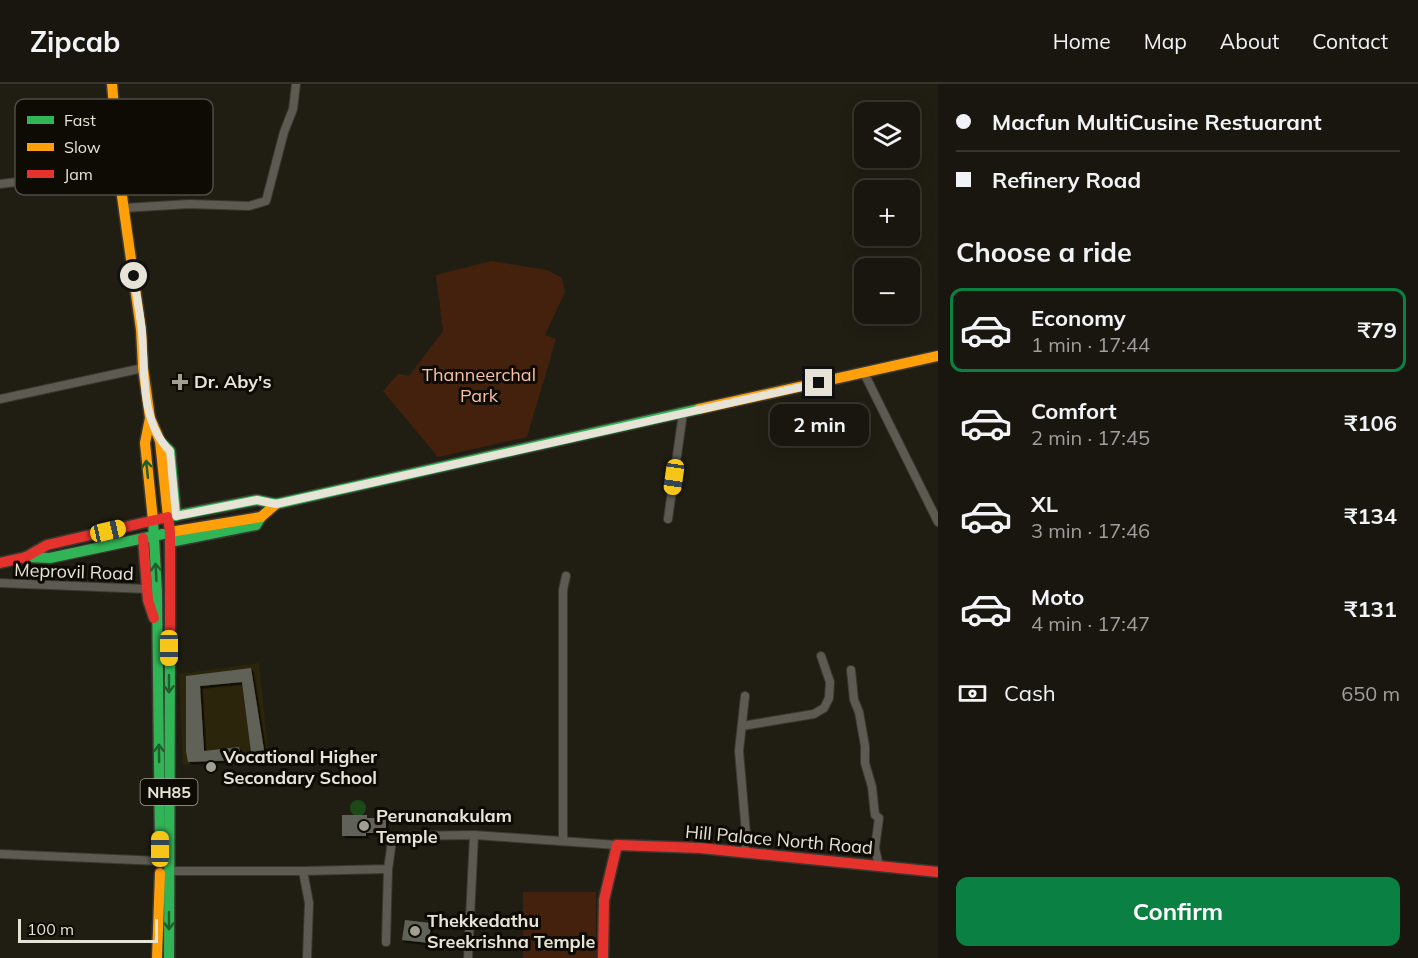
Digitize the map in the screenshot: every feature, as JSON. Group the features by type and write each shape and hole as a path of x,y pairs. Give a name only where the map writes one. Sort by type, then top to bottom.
{"main road":[{"path":"112,84 113,99"},
{"path":"123,195 150,418 160,441 172,516"},
{"path":"27,557 47,545 153,515 172,516 257,500 276,504 938,356"},
{"path":"150,418 145,443 153,515"},
{"path":"0,563 27,557 50,558 148,537 170,537 261,517 276,504"},
{"name":"NH85","path":"153,515 148,537 158,625 163,868 169,958"},
{"name":"NH85","path":"157,958 163,868 172,516"},
{"path":"148,537 148,600 158,625"},
{"path":"603,958 604,900 617,845"},
{"name":"Hill Palace North Road","path":"617,845 700,848 938,872"}],"street":[{"path":"124,208 189,204 249,206 266,201 284,132 293,109 296,84"},
{"path":"0,184 15,182"},
{"path":"0,399 143,368"},
{"path":"864,373 938,522"},
{"path":"668,519 683,413"},
{"path":"563,841 563,590 566,576"},
{"name":"Meprovil Road","path":"0,583 147,589"},
{"path":"742,726 814,714 824,708 829,699 830,682 821,656"},
{"path":"850,670 854,700 860,712 865,763 872,787 875,815 879,818 874,848 879,866"},
{"path":"744,852 746,833 739,751 745,696"},
{"path":"468,958 474,835"},
{"path":"386,942 388,869 392,841 400,836 474,835 617,845"},
{"path":"0,854 163,868 303,871 388,869"},
{"path":"303,871 309,903 307,958"}],"shaded area":[{"path":"259,663 269,758 183,765 179,674"},
{"path":"358,800 364,802 366,808 364,814 358,816 352,814 350,808 352,802"}],"green space":[{"name":"Thanneerchal Park","path":"491,261 547,270 562,278 565,292 545,335 556,339 527,437 438,457 383,391 398,374 409,376 443,331 436,275"},
{"path":"523,892 596,892 596,958 523,958"}],"building":[{"path":"251,668 264,750 251,752 242,682 200,686 204,751 239,747 241,760 188,762 186,676"},
{"name":"Perunanakulam Temple","path":"342,815 386,818 386,833 342,836"},
{"name":"Thekkedathu Sreekrishna Temple","path":"405,920 431,923 429,943 402,940"}],"traffic: fast":[{"path":"168,517 257,500 276,504 699,409"},
{"path":"160,441 170,451 176,516"},
{"path":"170,542 256,525 261,517"},
{"path":"153,520 157,592 160,848"},
{"path":"26,557 50,558 163,534"},
{"path":"169,958 170,646"}],"traffic: slow":[{"path":"112,84 113,99"},
{"path":"122,195 141,330 143,368 150,418 160,441 168,517"},
{"path":"699,409 938,356"},
{"path":"150,418 145,443 153,520"},
{"path":"170,532 261,517 276,504"},
{"path":"157,958 160,873"}],"traffic: jam":[{"path":"0,563 26,557 47,545 168,517 170,646"},
{"path":"143,538 148,600 154,618"},
{"path":"603,958 604,900 617,845 700,848 938,872"}],"place":[{"name":"Dr. Aby's","path":"180,382"},
{"name":"Vocational Higher Secondary School","path":"211,767"},
{"name":"Perunanakulam Temple","path":"364,826"},
{"name":"Thekkedathu Sreekrishna Temple","path":"415,931"}],"route":[{"path":"134,276 150,418 160,441 170,451 176,516 257,500 276,504 819,383"}]}
